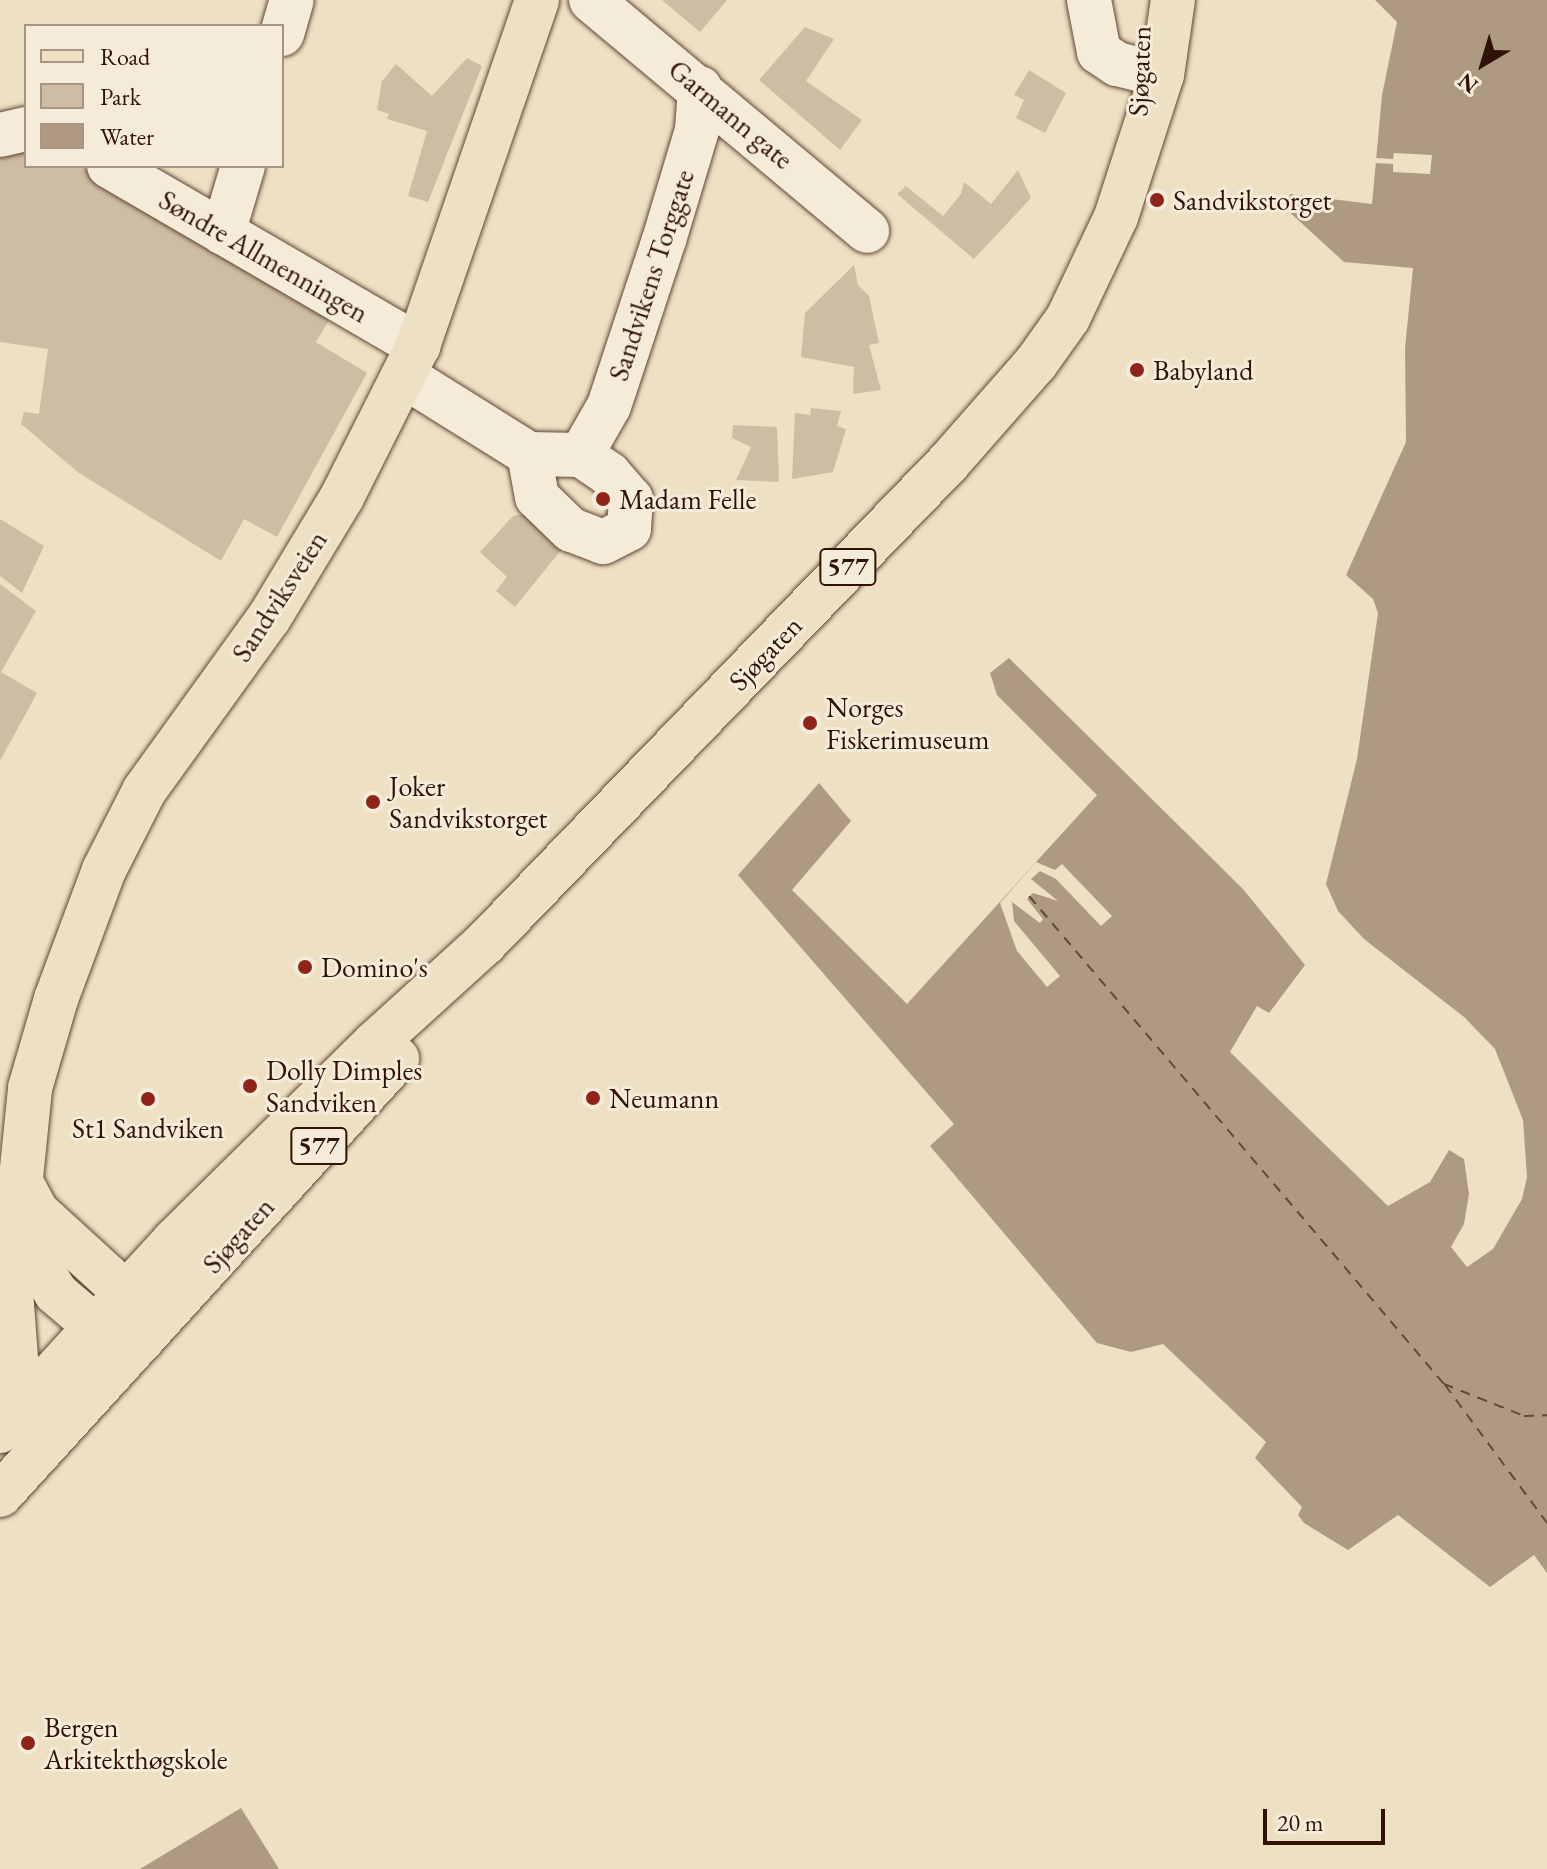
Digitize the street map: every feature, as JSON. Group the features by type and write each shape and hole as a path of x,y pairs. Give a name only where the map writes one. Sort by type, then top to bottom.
{"main road":[{"name":"Sandviksveien","path":"10,1422 10,1278 30,1088 63,976 104,870 144,791 269,618 342,497 411,361 537,0"},
{"name":"Sjøgaten","path":"1143,0 1148,72"},
{"name":"Sjøgaten","path":"128,1295 174,1241 352,1065 485,943 949,462 1036,363 1068,318 1116,217 1137,141 1148,72 1173,0"},
{"name":"Sjøgaten","path":"142,1340 394,1062 485,943"},
{"path":"22,1184 37,1212 128,1295 142,1340"},
{"path":"16,1227 47,1284 97,1328 142,1340"},
{"name":"Sandviksveien","path":"10,1422 128,1295"},
{"name":"577","path":"0,1495 142,1340"}],"street":[{"path":"284,27 292,0"},
{"name":"Garmann gate","path":"591,0 700,88 867,231"},
{"path":"1089,0 1099,52 1148,72"},
{"name":"Sandvikens Torggate","path":"581,455 609,406 664,240 697,130 700,88"},
{"path":"0,135 24,129"},
{"name":"Søndre Allmenningen","path":"112,168 223,233 411,361"},
{"path":"223,233 242,168"},
{"path":"411,361 529,454 581,455 616,480 631,499 629,529 612,540 584,538 537,497 529,454"}],"green space":[{"path":"662,0 727,0 700,32"},
{"path":"805,27 834,39 806,81 862,120 840,150 759,80"},
{"path":"467,58 482,66 428,202 408,196 427,131 387,119 389,114 377,110 382,81 396,64 432,96"},
{"path":"1029,70 1066,93 1045,133 1016,118 1024,100 1014,95"},
{"path":"24,142 24,168 83,168 334,312 316,342 367,373 277,537 244,519 221,561 79,473 21,424 24,412 39,414 48,349 0,342 0,148"},
{"path":"1018,170 1031,198 974,259 897,194 906,186 943,216 961,194 964,182 991,204"},
{"path":"854,265 858,285 869,296 879,343 869,345 881,390 853,394 854,367 801,357 805,313"},
{"path":"811,408 841,411 837,426 846,429 833,472 792,479 795,413 810,415"},
{"path":"733,425 777,427 779,482 736,480 751,447 732,438"},
{"path":"524,514 562,549 515,607 496,591 507,577 480,552 513,516"},
{"path":"0,519 44,546 22,593 0,576"},
{"path":"0,584 36,611 1,672 37,693 0,761"}],"water":[{"path":"1375,0 1547,0 1547,1573 1534,1555 1490,1587 1398,1515 1348,1550 1304,1523 1298,1515 1302,1507 1255,1458 1266,1442 1163,1344 1131,1352 1097,1343 930,1146 954,1124 738,875 819,783 851,821 792,890 907,1004 1097,795 997,695 990,673 1009,658 1243,889 1305,965 1269,1013 1257,1006 1230,1052 1388,1206 1430,1182 1449,1150 1464,1159 1469,1194 1464,1224 1451,1247 1467,1267 1493,1249 1522,1199 1527,1177 1523,1120 1495,1049 1464,1017 1364,939 1338,911 1326,884 1357,759 1378,613 1373,599 1346,575 1406,442 1405,348 1413,268 1344,262 1286,209 1290,194 1372,204 1382,95 1397,22"},
{"path":"241,1808 279,1869 140,1869"}],"pier":[{"path":"1394,153 1432,155 1430,174 1393,172 1393,164 1376,163 1376,158 1393,159"},
{"path":"1036,862 1055,870 1062,864 1112,916 1101,926 1056,879 1040,871 1031,879 1058,901 1033,893 1027,899 1043,919 1040,923 1012,902 1014,921 1060,976 1047,987 1017,951 1000,903"}],"ferry route":[{"path":"1029,896 1444,1384 1524,1416 1547,1415"},
{"path":"1445,1385 1547,1523"}],"place":[{"name":"Sandvikstorget","path":"1157,200"},
{"name":"Babyland","path":"1137,370"},
{"name":"Madam Felle","path":"603,499"},
{"name":"Norges Fiskerimuseum","path":"810,723"},
{"name":"Joker Sandvikstorget","path":"373,802"},
{"name":"Domino's","path":"305,967"},
{"name":"Dolly Dimples Sandviken","path":"250,1086"},
{"name":"Neumann","path":"593,1098"},
{"name":"St1 Sandviken","path":"148,1099"},
{"name":"Bergen Arkitekthøgskole","path":"28,1743"}]}
